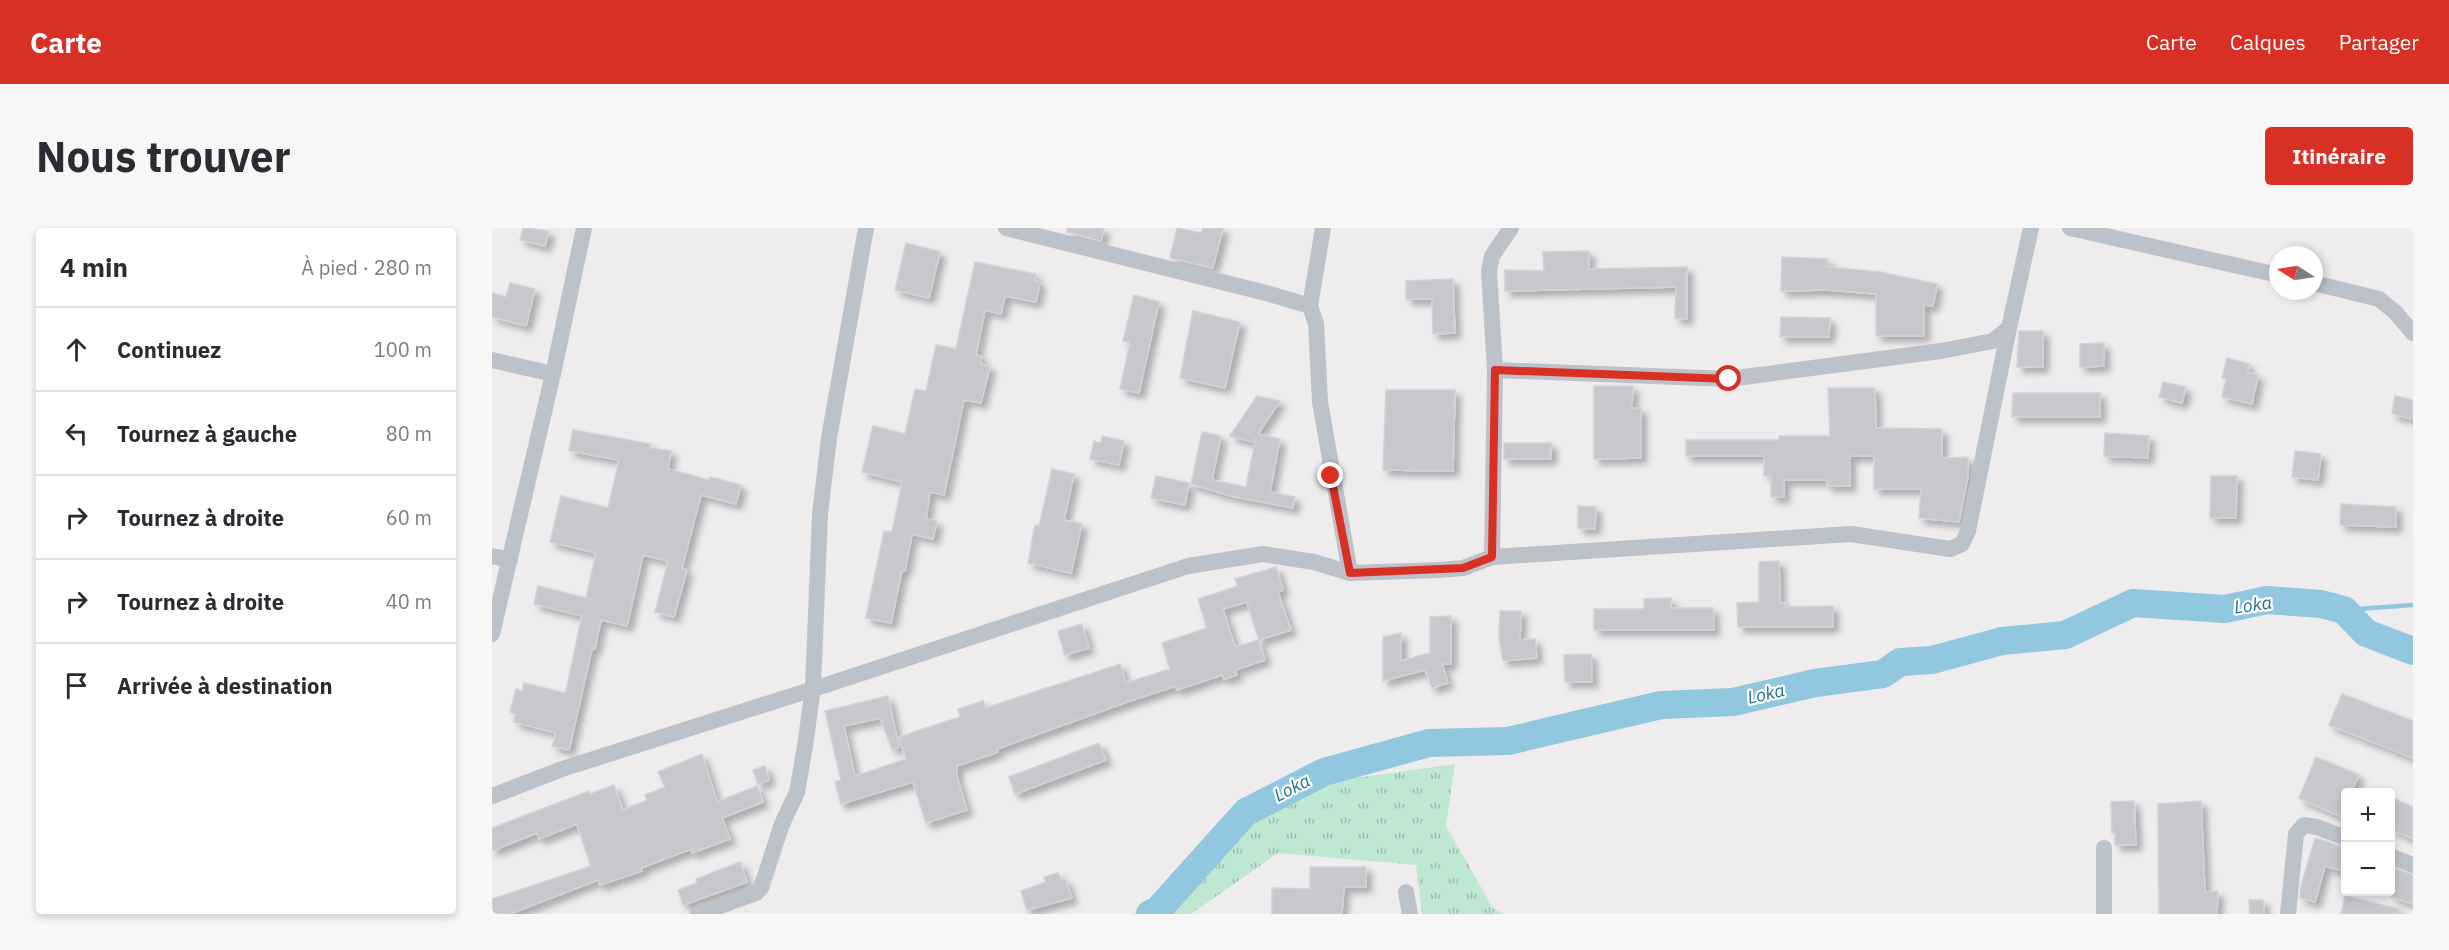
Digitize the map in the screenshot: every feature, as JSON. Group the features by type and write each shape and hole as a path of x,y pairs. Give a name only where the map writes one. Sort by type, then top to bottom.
{"street":[{"path":"492,634 553,374 584,228"},
{"path":"698,914 756,893 765,880 774,847 796,792 813,688 820,514 830,438 866,228"},
{"path":"1006,228 1266,292 1310,306"},
{"path":"1323,228 1310,306 1317,333 1320,402 1350,573"},
{"path":"1492,557 1495,370 1489,271 1492,256 1510,228"},
{"path":"492,796 562,769 1188,566 1263,554 1314,562 1350,573 1451,569 1463,568 1492,557 1851,534 1950,549 1962,544 1968,531 2031,228"},
{"path":"2070,228 2269,273"},
{"path":"2323,285 2379,299 2395,312 2413,333"},
{"path":"1495,370 1729,379 1941,351 1993,341 2009,328"},
{"path":"492,360 553,374"},
{"path":"492,556 510,560"},
{"path":"2288,914 2296,834 2304,825 2341,836"},
{"path":"2104,848 2104,914"},
{"path":"2395,858 2413,866"},
{"path":"1406,892 1410,914"}],"green space":[{"path":"1455,764 1446,826 1493,908 1504,914 1422,914 1416,865 1278,853 1191,914 1133,914 1141,910 1228,827 1270,811 1335,781"}],"building":[{"path":"523,228 549,231 545,246 520,240"},
{"path":"1067,228 1104,228 1101,241 1067,232"},
{"path":"1177,228 1201,233 1203,228 1223,228 1213,268 1170,258"},
{"path":"906,243 940,252 929,298 895,290"},
{"path":"1589,251 1589,269 1687,267 1687,319 1675,318 1676,287 1505,291 1505,270 1544,271 1543,252"},
{"path":"1782,257 1828,259 1827,267 1880,272 1937,284 1933,306 1924,305 1924,336 1876,336 1876,294 1827,290 1781,291"},
{"path":"975,262 1036,274 1034,281 1040,282 1036,302 1005,296 1001,314 985,310 976,355 982,356 980,364 990,366 981,403 964,400 944,495 930,492 926,519 937,521 933,539 912,534 891,623 866,618 884,531 892,532 902,482 862,472 873,426 905,434 915,389 926,391 936,345 956,349"},
{"path":"1453,279 1455,333 1433,334 1432,299 1406,299 1406,281"},
{"path":"510,283 535,289 526,326 492,317 492,293 506,297"},
{"path":"1134,295 1159,302 1139,393 1120,389 1130,342 1123,341"},
{"path":"1193,311 1240,322 1225,388 1180,378"},
{"path":"1781,317 1830,318 1829,337 1780,337"},
{"path":"2019,331 2043,331 2043,367 2017,367"},
{"path":"2104,343 2104,366 2080,367 2080,344"},
{"path":"2227,358 2249,364 2247,372 2258,375 2252,404 2222,397 2226,379 2222,378"},
{"path":"2163,382 2186,387 2182,403 2159,397"},
{"path":"1594,386 1633,386 1632,408 1641,408 1641,458 1594,459"},
{"path":"1828,388 1875,388 1876,428 1942,429 1942,458 1968,457 1968,476 1959,522 1919,518 1921,489 1874,489 1874,456 1850,456 1850,486 1827,486 1827,480 1784,480 1784,497 1771,497 1771,475 1764,476 1764,456 1686,456 1686,440 1779,440 1779,436 1830,436"},
{"path":"1386,390 1455,390 1453,471 1383,470"},
{"path":"2013,393 2100,393 2100,417 2012,417"},
{"path":"1257,396 1280,401 1258,434 1280,439 1270,492 1295,497 1293,508 1231,496 1191,484 1202,432 1221,436 1212,480 1246,487 1256,438 1253,442 1230,436"},
{"path":"2395,396 2413,400 2413,419 2392,414"},
{"path":"573,430 651,444 650,448 671,451 668,469 709,480 710,477 741,485 736,504 701,495 682,568 687,570 674,617 655,612 668,561 643,555 627,626 601,620 595,649 592,649 569,750 552,746 556,733 514,722 516,714 510,712 516,689 522,691 524,683 564,693 566,691 582,616 534,604 538,586 586,598 596,553 550,542 561,496 608,508 619,460 569,451"},
{"path":"2105,433 2149,436 2148,458 2104,456"},
{"path":"1102,436 1124,441 1119,465 1090,459 1094,441 1101,443"},
{"path":"1504,443 1551,443 1551,459 1504,459"},
{"path":"2295,451 2321,454 2318,480 2292,477"},
{"path":"1052,469 1074,474 1064,520 1082,524 1071,573 1028,563 1035,525 1039,526"},
{"path":"1156,476 1189,483 1185,505 1151,498"},
{"path":"2211,476 2237,476 2236,518 2210,518"},
{"path":"2341,504 2396,507 2396,527 2340,525"},
{"path":"1578,506 1596,507 1595,529 1578,528"},
{"path":"1779,561 1780,603 1785,603 1785,607 1833,606 1833,627 1738,627 1737,603 1759,602 1759,562"},
{"path":"1276,567 1283,590 1278,592 1291,630 1259,640 1265,660 1235,670 1237,675 1224,679 1222,675 1177,690 1176,686 1130,701 997,749 998,752 957,766 957,777 967,810 926,823 913,782 841,804 835,782 841,780 825,711 888,696 899,747 892,749 880,718 844,726 855,776 906,759 899,737 960,717 958,709 983,701 986,708 1120,664 1126,683 1170,669 1162,643 1207,628 1198,599 1238,586 1235,579","holes":["1247,602 1259,640 1235,647 1223,609"]},
{"path":"1671,598 1671,608 1713,608 1714,630 1594,630 1594,609 1644,609 1644,599"},
{"path":"1500,611 1521,611 1520,640 1535,639 1537,658 1503,661 1499,638"},
{"path":"1451,616 1451,664 1442,664 1448,683 1432,688 1425,670 1383,681 1383,637 1401,633 1401,661 1430,653 1430,617"},
{"path":"1082,624 1089,648 1065,655 1058,631"},
{"path":"1591,654 1592,682 1565,682 1564,655"},
{"path":"2342,694 2413,721 2413,758 2329,725"},
{"path":"1099,743 1106,760 1015,794 1009,777"},
{"path":"702,754 717,802 757,786 763,802 722,818 730,839 692,853 691,849 641,868 642,871 600,885 598,880 510,914 492,914 492,899 591,866 577,824 539,839 537,833 492,851 492,828 589,791 590,794 614,785 623,810 647,800 645,795 665,787 658,772"},
{"path":"2316,757 2359,775 2353,788 2341,788 2341,817 2299,798"},
{"path":"765,766 769,780 758,784 753,770"},
{"path":"2395,799 2413,807 2413,839 2395,831"},
{"path":"2134,801 2136,845 2115,845 2115,833 2112,833 2111,802"},
{"path":"2201,801 2205,892 2218,891 2217,914 2159,914 2158,804"},
{"path":"2315,838 2341,846 2341,871 2325,866 2315,902 2300,898 2301,886"},
{"path":"740,862 747,882 683,905 678,890 697,883 696,879"},
{"path":"1310,867 1366,867 1366,887 1344,887 1342,914 1272,914 1272,888 1310,889"},
{"path":"2395,868 2413,875 2413,904 2391,897 2395,896"},
{"path":"1058,873 1061,880 1065,879 1072,898 1027,910 1021,891 1046,882 1044,877"},
{"path":"2345,896 2399,909 2398,914 2341,914"},
{"path":"2249,900 2263,900 2264,914 2250,914"}],"waterway":[{"name":"Loka","path":"1150,914 1158,910 1246,812 1324,772 1429,743 1508,741 1661,705 1733,702 1815,683 1883,674 1900,662 1932,660 2002,641 2065,635 2133,603 2225,609 2267,600 2321,604 2344,610 2366,633 2413,651"},
{"path":"2344,610 2413,605"}],"route":[{"path":"1331,476 1350,573 1463,568 1492,557 1495,370 1729,379"}]}
